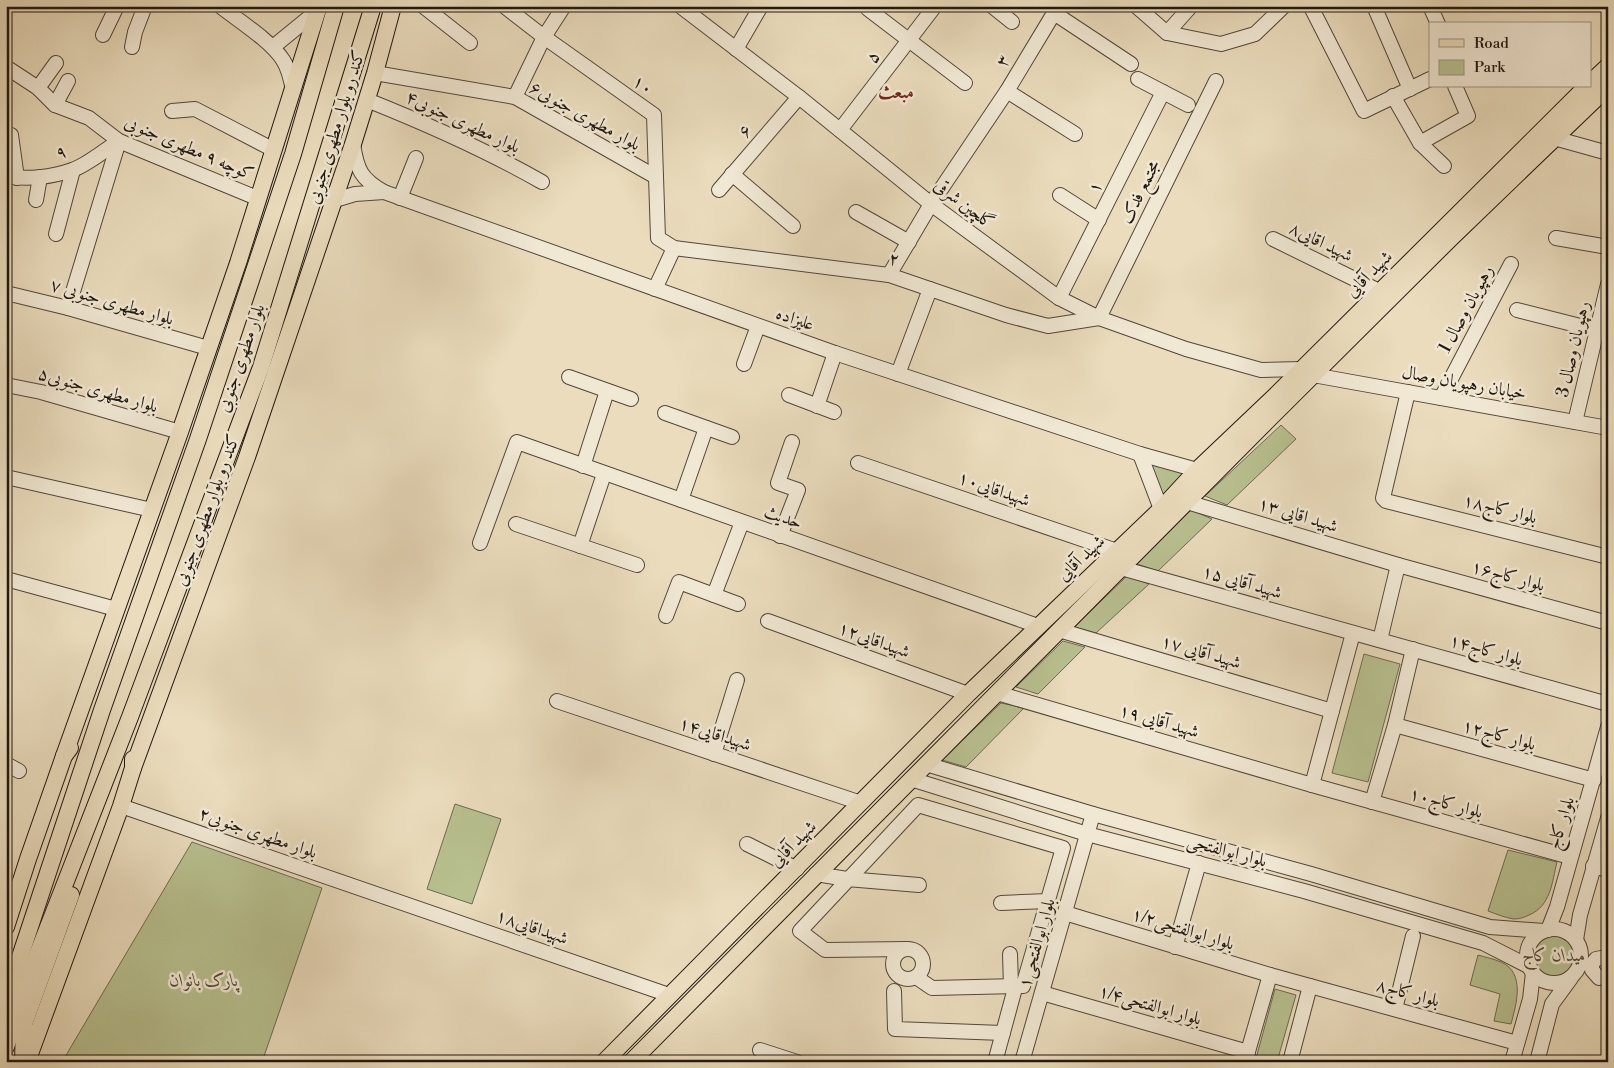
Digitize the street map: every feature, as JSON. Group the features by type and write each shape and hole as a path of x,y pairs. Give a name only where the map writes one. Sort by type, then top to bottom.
{"main road":[{"name":"بلوار مطهری جنوبی","path":"6,999 102,710 198,439 275,209 336,6"},
{"name":"بلوار مطهری جنوبی","path":"6,1047 34,962 130,717 261,367 373,6"},
{"name":"کند رو بلوار مطهری جنوبی","path":"27,1062 247,457 354,144 393,6"},
{"path":"6,928 64,756 180,432 238,262 318,9"},
{"path":"1592,81 1608,66"},
{"name":"شهید آقایی","path":"631,1062 1187,502 1379,291 1554,138 1608,86"},
{"name":"شهید آقایی","path":"604,1062 968,694 1161,509 1197,470 1276,395 1307,372 1482,199 1586,88"},
{"path":"274,150 275,209"},
{"path":"261,367 286,340"},
{"path":"64,756 102,710"},
{"path":"130,717 133,768"},
{"path":"23,1062 24,1024 87,851 87,823"}],"street":[{"path":"103,35 117,6"},
{"path":"132,47 134,32 145,6"},
{"path":"220,6 273,48 284,60 291,76 293,90"},
{"path":"423,6 470,43"},
{"path":"504,6 544,37"},
{"path":"515,97 544,37 564,6"},
{"name":"گلچین شرقی","path":"680,6 799,97 931,204 1059,298 1098,318 1186,349 1260,370"},
{"path":"736,49 761,6"},
{"name":"۵","path":"840,130 935,6"},
{"path":"992,6 1012,22"},
{"path":"1136,6 1167,33 1221,44 1255,34 1284,6"},
{"path":"1167,33 1191,6"},
{"path":"1303,6 1312,6 1364,111 1429,80"},
{"path":"1374,6 1410,89"},
{"path":"1430,6 1437,22"},
{"path":"273,48 318,9"},
{"path":"868,9 965,83"},
{"name":"۳","path":"890,275 931,204 1007,91 1054,13 1131,64"},
{"name":"۱۰","path":"544,37 654,116 658,238 674,248"},
{"path":"38,88 56,63"},
{"name":"کوچه ۹ مطهری جنوبی","path":"6,67 38,88 55,105 90,118 119,141 258,198"},
{"name":"بلوار مطهری جنوبی۶","path":"375,73 515,97 656,177"},
{"path":"1138,79 1188,105"},
{"path":"55,105 68,81"},
{"name":"مجتمع فدک","path":"1098,318 1216,81"},
{"path":"1420,143 1468,116 1456,88"},
{"path":"1007,91 1076,134"},
{"name":"۱","path":"1059,298 1163,92"},
{"path":"1394,96 1420,143 1444,166"},
{"name":"۶","path":"719,190 799,97"},
{"name":"بلوار مطهری جنوبی۴","path":"367,100 429,125 501,158 542,182"},
{"path":"172,111 195,109 274,150"},
{"path":"10,135 12,177"},
{"path":"1554,138 1608,153"},
{"path":"68,308 119,141"},
{"name":"۹","path":"12,177 40,177 73,170 119,141"},
{"name":"علیزاده","path":"354,144 356,164 361,174 367,182 384,192 835,353 1140,454 1197,470"},
{"path":"400,198 416,158"},
{"path":"56,234 73,170"},
{"path":"732,174 793,226"},
{"path":"36,200 40,177"},
{"name":"علیزاده","path":"335,200 355,194 384,192"},
{"path":"1060,195 1099,220"},
{"path":"856,212 908,242"},
{"path":"1556,238 1608,247"},
{"name":"شهید اقایی۸","path":"1273,239 1379,291"},
{"path":"655,289 674,248"},
{"name":"۲","path":"674,248 890,275 1006,315 1048,326 1098,318"},
{"name":"1 رهپویان وصال","path":"1440,398 1511,264"},
{"name":"3 رهپویان وصال","path":"1575,422 1608,284"},
{"path":"898,374 930,289"},
{"name":"۷ بلوار مطهری جنوبی","path":"6,293 68,308 208,348"},
{"path":"1517,310 1596,330"},
{"path":"744,364 758,326"},
{"path":"817,406 835,353"},
{"path":"1260,370 1270,376 1275,383 1276,395"},
{"name":"خیابان رهپویان وصال","path":"1260,370 1307,372 1608,428"},
{"path":"569,377 631,399"},
{"name":"۵بلوار مطهری جنوبی","path":"6,385 41,392 180,432"},
{"path":"583,466 607,391"},
{"name":"بلوار کاج۱۸","path":"1408,392 1383,498 1386,501 1608,557"},
{"path":"789,395 834,412"},
{"path":"665,413 732,437"},
{"path":"681,500 706,428"},
{"name":"حدیث","path":"480,543 517,442 1038,626"},
{"path":"780,536 798,490 778,483 792,442"},
{"path":"1140,454 1161,509"},
{"name":"شهیداقایی۱۰","path":"858,463 1117,551"},
{"path":"580,546 604,474"},
{"path":"6,477 152,510"},
{"name":"شهید اقایی ۱۳","path":"1187,502 1398,565"},
{"path":"714,595 742,522"},
{"path":"516,524 637,565"},
{"path":"1380,640 1398,565"},
{"name":"بلوار کاج۱۶","path":"1398,565 1608,623"},
{"name":"شهید آقایی ۱۵","path":"1121,568 1353,634"},
{"path":"6,579 116,609"},
{"path":"666,616 679,582 738,604"},
{"name":"شهیداقایی۱۲","path":"768,621 968,694"},
{"name":"شهید آقایی ۱۷","path":"1059,630 1332,711"},
{"path":"1312,785 1353,634"},
{"name":"بلوار کاج۱۴","path":"1353,634 1608,704"},
{"path":"1372,802 1395,725 1413,650"},
{"path":"714,754 737,680"},
{"name":"شهید آقایی ۱۹","path":"997,693 1312,785"},
{"name":"شهیداقایی۱۴","path":"556,702 861,803"},
{"name":"بلوار کاج۱۲","path":"1395,725 1594,780"},
{"name":"بلوار کاج","path":"1546,930 1557,907 1570,857 1605,744 1608,727"},
{"path":"6,764 19,771"},
{"name":"بلوار ابوالفتحی","path":"926,764 1093,814 1311,874 1490,927 1546,930"},
{"name":"بلوار ابوالفتحی","path":"912,779 1087,834 1304,891 1483,943 1531,970"},
{"name":"بلوار کاج۱۰","path":"1312,785 1570,857"},
{"path":"907,949 899,951 894,958 892,966 895,973 901,978 909,980 916,977 922,971 923,963 921,956 914,950 907,949 825,950 800,931 918,805 1064,848 1023,986 1012,989 932,988 916,977"},
{"name":"بلوار مطهری جنوبی۲","path":"121,806 382,895"},
{"name":"بلوار ابوالفتحی۱","path":"1022,1062 1093,814"},
{"path":"1537,1062 1552,1004 1575,973 1580,963 1581,955 1578,943 1580,915 1608,818"},
{"path":"747,844 797,868"},
{"path":"1175,946 1200,863"},
{"path":"1593,866 1608,870"},
{"path":"816,874 847,880 919,885"},
{"path":"1304,891 1311,874"},
{"name":"شهیداقایی۱۸","path":"382,895 670,995"},
{"path":"1002,902 1048,901"},
{"path":"1557,907 1557,913 1563,918 1571,919 1580,915"},
{"name":"بلوار ابوالفتحی۱/۲","path":"1065,913 1290,981"},
{"path":"1483,943 1495,944 1500,940 1499,933 1490,927"},
{"path":"1575,973 1567,979 1552,983 1538,978 1531,970 1527,959 1531,942 1536,935 1546,930 1560,930 1572,935 1578,943 1608,957"},
{"path":"1394,1009 1413,936"},
{"path":"995,1062 1012,989 1010,954"},
{"path":"1603,980 1592,970 1592,964 1596,959 1608,957"},
{"path":"1530,999 1531,970"},
{"path":"1575,973 1603,980"},
{"path":"1247,1057 1270,975"},
{"name":"بلوار کاج۸","path":"1290,981 1516,1043"},
{"path":"1290,1062 1310,986"},
{"path":"1512,1062 1516,1043 1534,992 1544,990 1550,993 1552,1004"},
{"path":"894,991 895,1029 1003,1033"},
{"name":"بلوار ابوالفتحی۱/۴","path":"1042,994 1247,1057"},
{"path":"760,1050 797,1062"}],"green space":[{"path":"1281,425 1296,439 1227,505 1205,496"},
{"path":"1147,461 1186,474 1163,499"},
{"path":"1191,510 1212,519 1158,571 1137,564"},
{"path":"1127,576 1149,584 1096,633 1074,627"},
{"path":"1063,641 1085,647 1038,694 1016,687"},
{"path":"1364,654 1400,664 1368,782 1332,773"},
{"path":"1001,703 1024,708 966,767 942,760"},
{"path":"455,804 501,819 472,904 427,889"},
{"name":"پارک بانوان","path":"192,842 322,888 262,1062 62,1062"},
{"path":"1508,850 1557,862 1552,885 1542,906 1536,911 1518,919 1508,918 1488,911"},
{"name":"میدان کاج","path":"1558,934 1566,937 1572,943 1575,955 1572,967 1566,973 1550,976 1542,973 1536,967 1533,951 1536,943 1542,937"},
{"path":"1478,955 1501,962 1509,967 1514,974 1517,999 1511,1024 1494,1021 1500,994 1470,985"},
{"path":"1275,989 1296,995 1277,1062 1255,1062"}],"district":[{"name":"مبعث","path":"896,92"}]}
